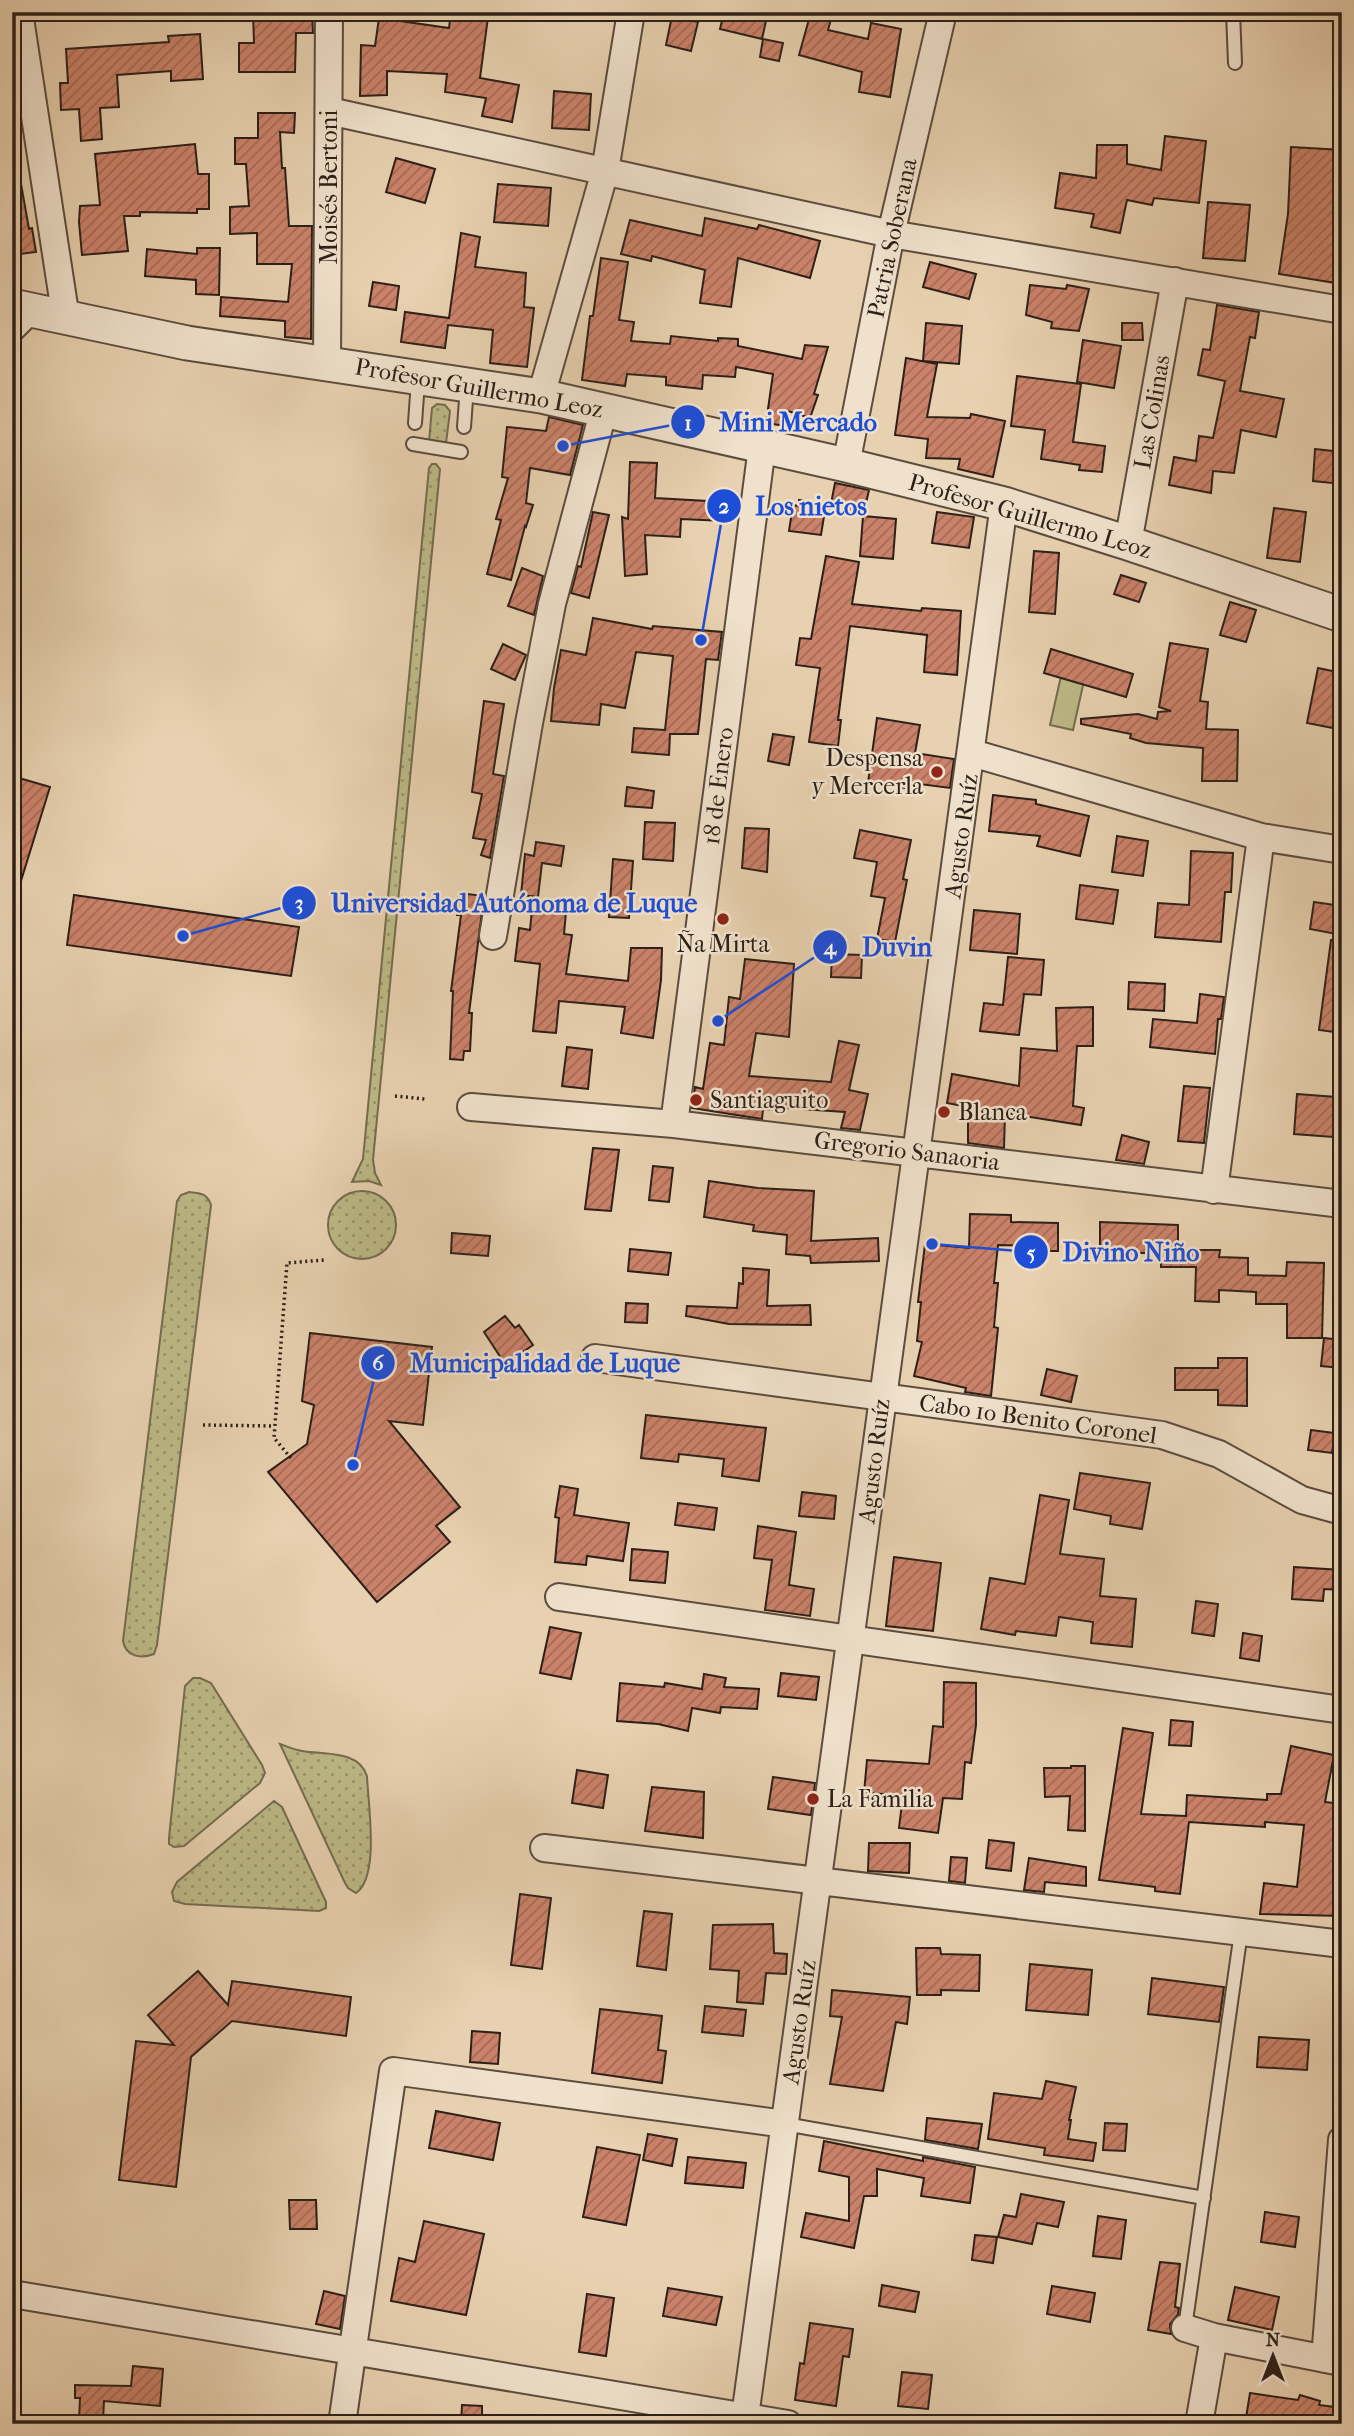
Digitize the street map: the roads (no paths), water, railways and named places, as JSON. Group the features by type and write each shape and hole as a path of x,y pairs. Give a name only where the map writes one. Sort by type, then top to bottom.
{"street":[{"path":"19,12 39,312"},
{"name":"Moisés Bertoni","path":"327,362 329,12"},
{"path":"541,396 605,171 631,12"},
{"name":"Patria Soberana","path":"846,465 891,234 943,12"},
{"path":"329,111 891,234 1342,310"},
{"name":"Las Colinas","path":"1128,543 1175,281"},
{"name":"Profesor Guillermo Leoz","path":"39,312 187,343 541,396 846,465 1004,504 1342,615"},
{"path":"494,936 529,723 552,604 604,409"},
{"name":"18 de Enero","path":"674,1124 762,447"},
{"name":"Agusto Ruíz","path":"745,2417 1004,504"},
{"path":"972,752 1261,837 1342,850"},
{"path":"1214,1190 1261,837"},
{"name":"Gregorio Sanaoria","path":"471,1107 674,1124 1342,1204"},
{"name":"Cabo 1o Benito Coronel","path":"595,1358 1162,1435 1219,1454 1302,1500 1342,1511"},
{"path":"559,1597 1342,1710"},
{"path":"544,1849 1342,1944"},
{"path":"342,2424 393,2071 785,2124"},
{"path":"1185,2328 1214,2337 1333,2361 1342,2140"},
{"path":"12,2294 788,2424"},
{"path":"1199,2424 1214,2337"}],"lane":[{"path":"1233,12 1235,63"},
{"path":"12,338 39,312"},
{"path":"415,424 419,377"},
{"path":"464,427 467,384"},
{"path":"413,444 461,452"},
{"path":"1185,2328 1241,1932"},
{"path":"785,2124 1204,2198"}],"place":[{"name":"Mini Mercado","path":"563,446"},
{"name":"Los nietos","path":"701,640"},
{"name":"Despensa y Mercerla","path":"937,772"},
{"name":"Ña Mirta","path":"723,919"},
{"name":"Universidad Autónoma de Luque","path":"183,936"},
{"name":"Duvin","path":"718,1021"},
{"name":"Santiaguito","path":"696,1100"},
{"name":"Blanca","path":"944,1112"},
{"name":"Divino Niño","path":"932,1244"},
{"name":"Municipalidad de Luque","path":"353,1465"},
{"name":"La Familia","path":"813,1799"}]}
